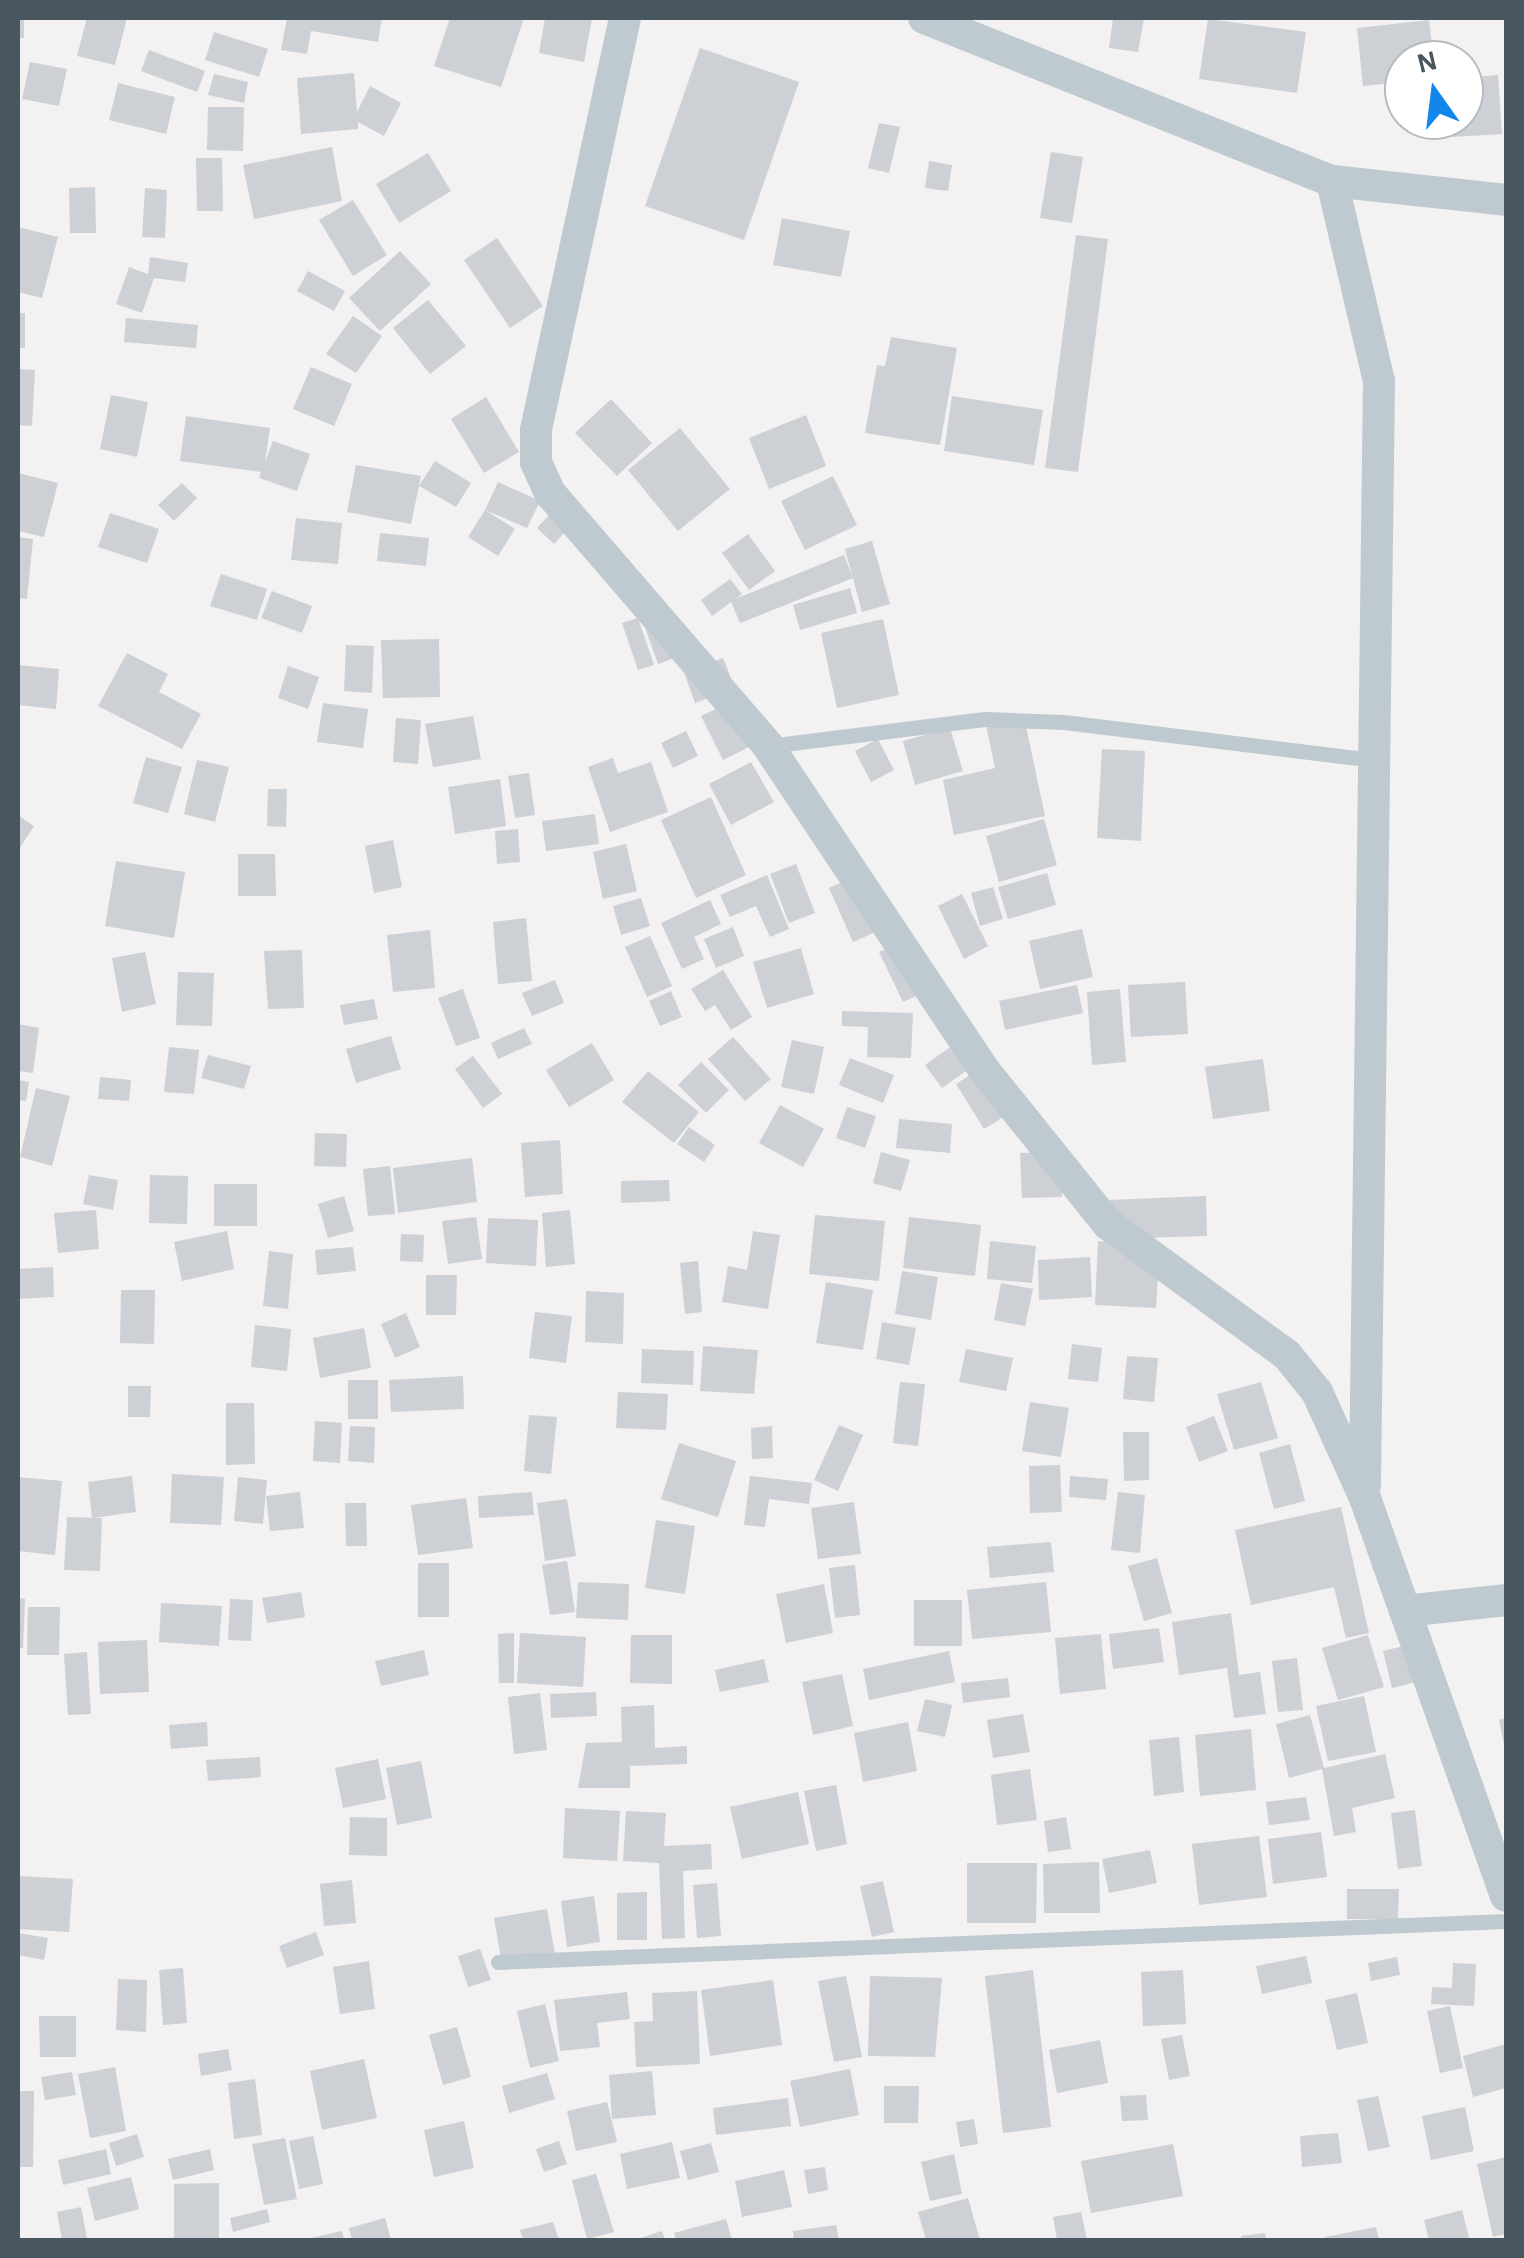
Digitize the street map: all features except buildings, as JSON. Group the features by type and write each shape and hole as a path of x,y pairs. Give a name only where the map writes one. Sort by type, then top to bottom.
{"street":[{"path":"624,18 536,431 536,462 550,494 768,746 996,1086 1108,1224 1287,1355 1317,1392 1365,1498 1506,1896"},
{"path":"924,18 1332,181 1506,200"},
{"path":"1332,181 1379,381 1379,760 1365,1498"},
{"path":"1405,1611 1506,1600"}],"lane":[{"path":"768,746 986,720 1064,722 1379,760"},
{"path":"498,1962 1506,1921"}]}
